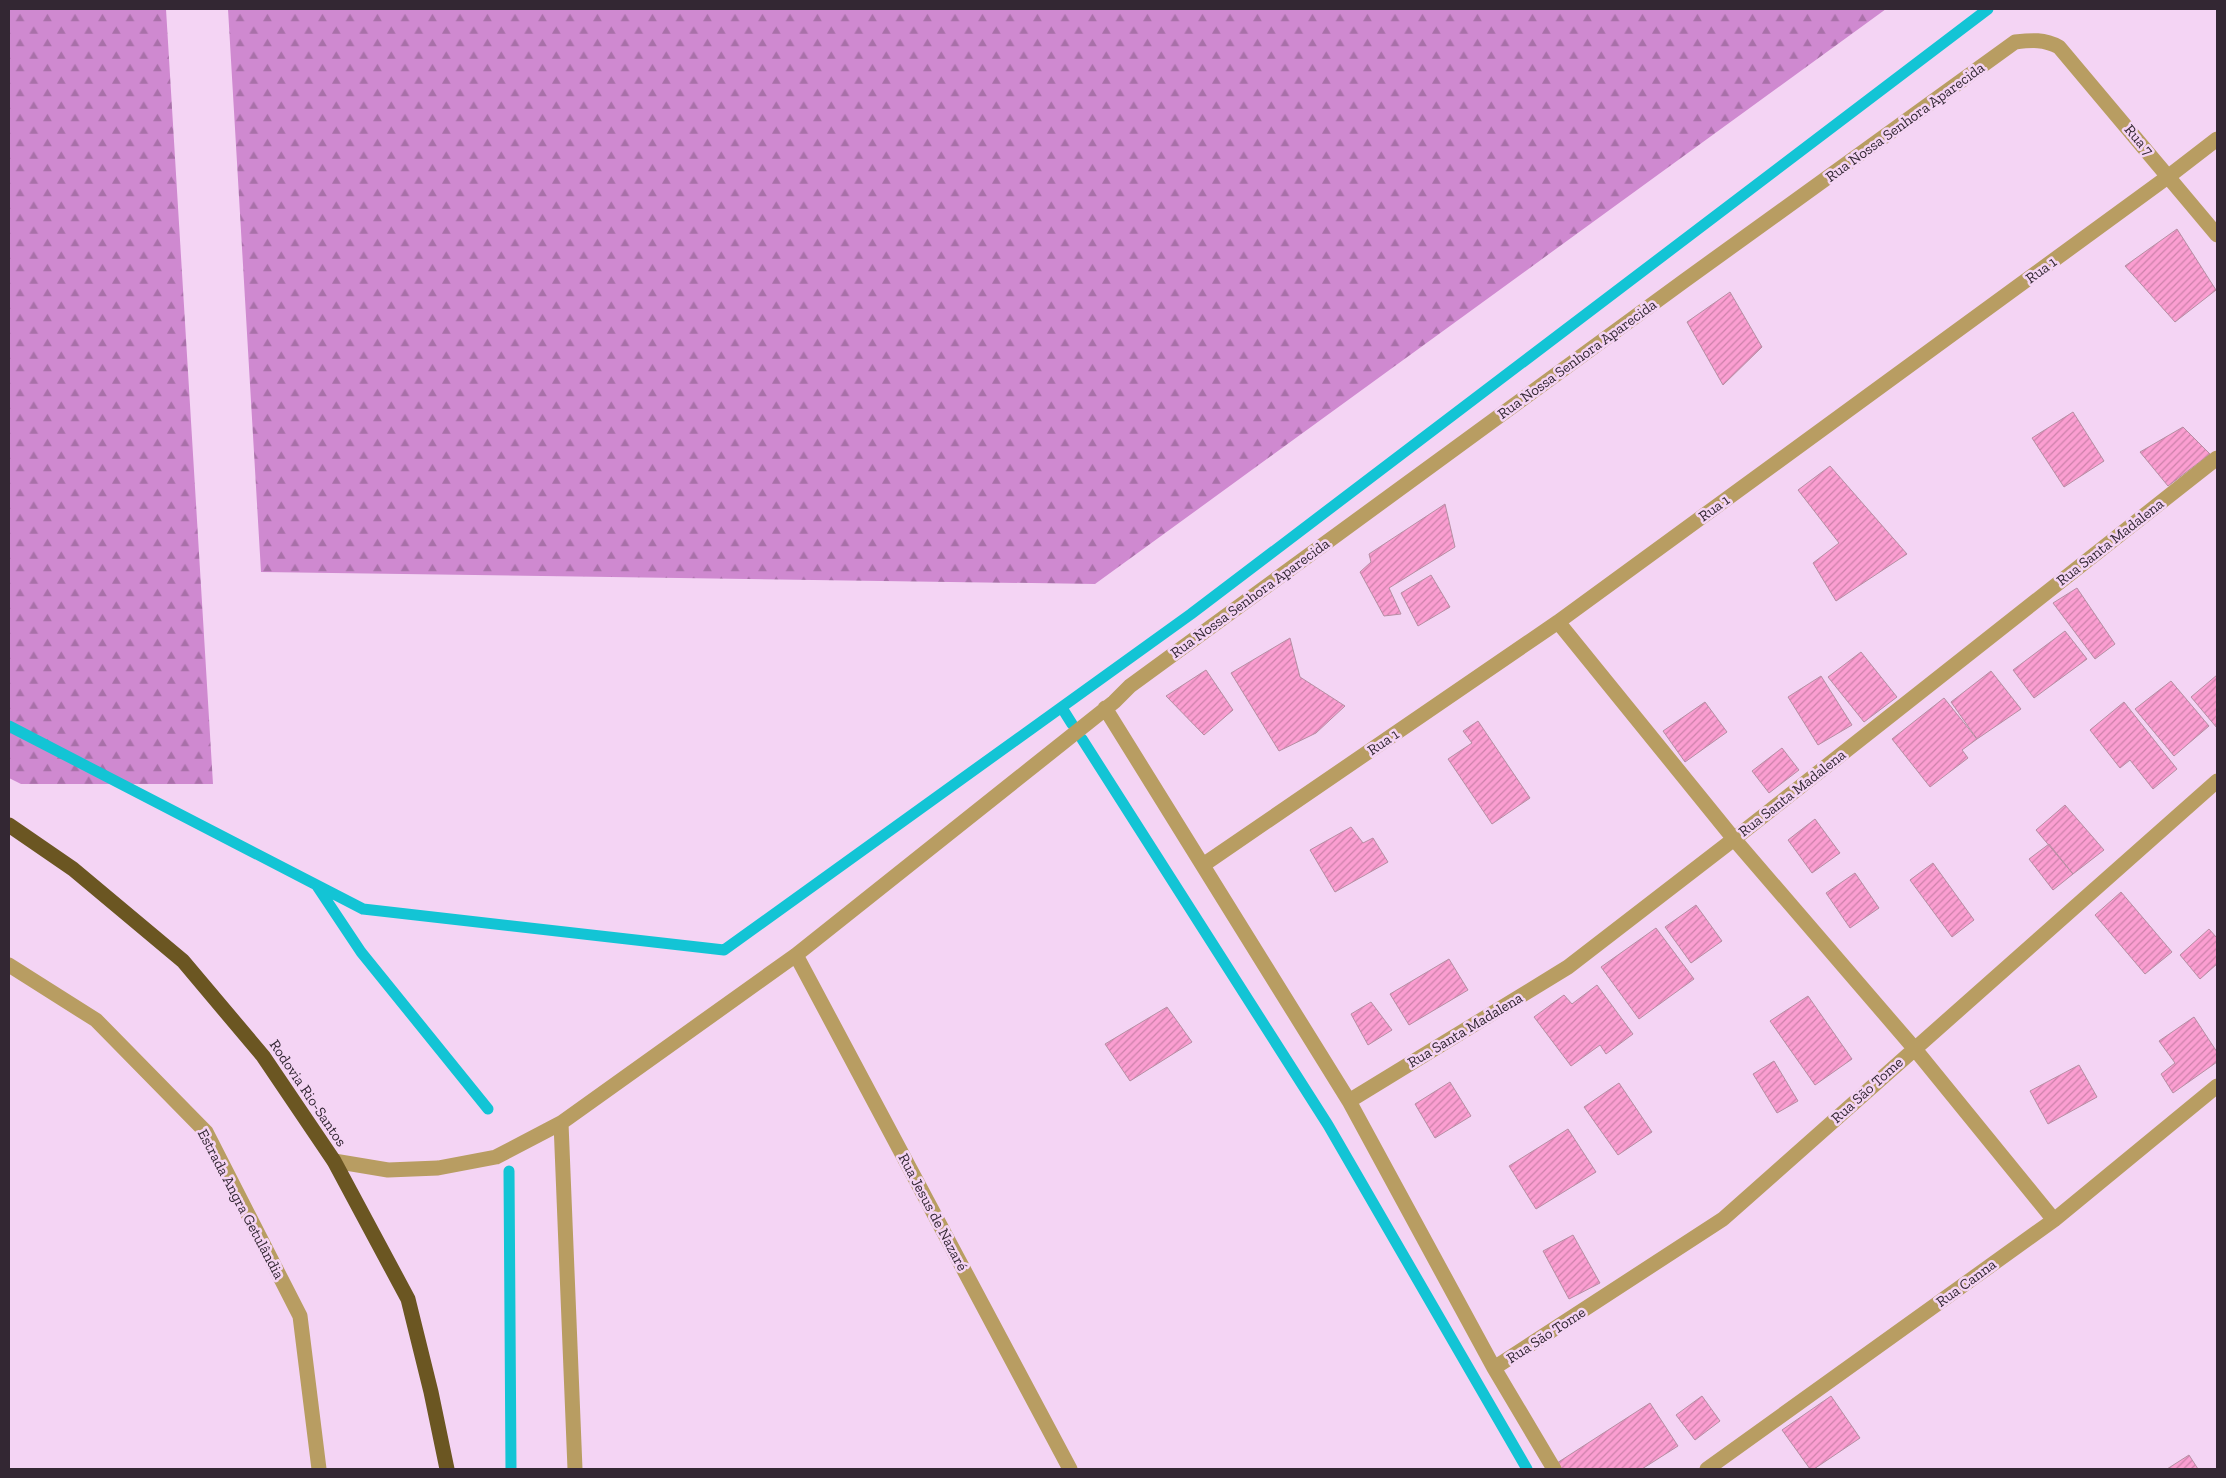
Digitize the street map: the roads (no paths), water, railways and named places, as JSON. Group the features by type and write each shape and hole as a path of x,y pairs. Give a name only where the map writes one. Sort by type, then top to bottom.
{"highway":[{"name":"Rodovia Rio-Santos","path":"9,826 73,869 182,961 263,1056 334,1161 408,1300 431,1392 447,1469"}],"street":[{"name":"Rua Nossa Senhora Aparecida","path":"334,1161 388,1170 438,1168 496,1157 561,1122 796,955 1130,686 1684,281 2015,42 2035,39 2059,47"},
{"name":"Rua 7","path":"2059,47 2170,176 2217,235"},
{"name":"Rua 1","path":"1203,865 1558,622 2170,176 2217,139"},
{"name":"Rua Santa Madalena","path":"1348,1101 1568,967 1734,839 2217,458"},
{"path":"1558,622 1734,839 1914,1048 2054,1220"},
{"path":"1105,708 1348,1101 1494,1368 1554,1469"},
{"name":"Rua São Tome","path":"1494,1368 1723,1219 1914,1048 2217,782"},
{"name":"Rua Jesus de Nazaré","path":"796,955 1070,1469"},
{"name":"Estrada Angra Getulândia","path":"9,965 96,1020 206,1132 300,1316 319,1469"},
{"name":"Rua Canna","path":"1707,1469 2054,1220 2217,1086"},
{"path":"561,1122 575,1469"}],"waterway":[{"path":"9,726 363,909 724,950 1191,614 1988,9"},
{"path":"1062,708 1072,724"},
{"path":"1082,739 1328,1125 1527,1469"},
{"path":"317,886 361,952 488,1109"},
{"path":"509,1171 511,1469"}]}
